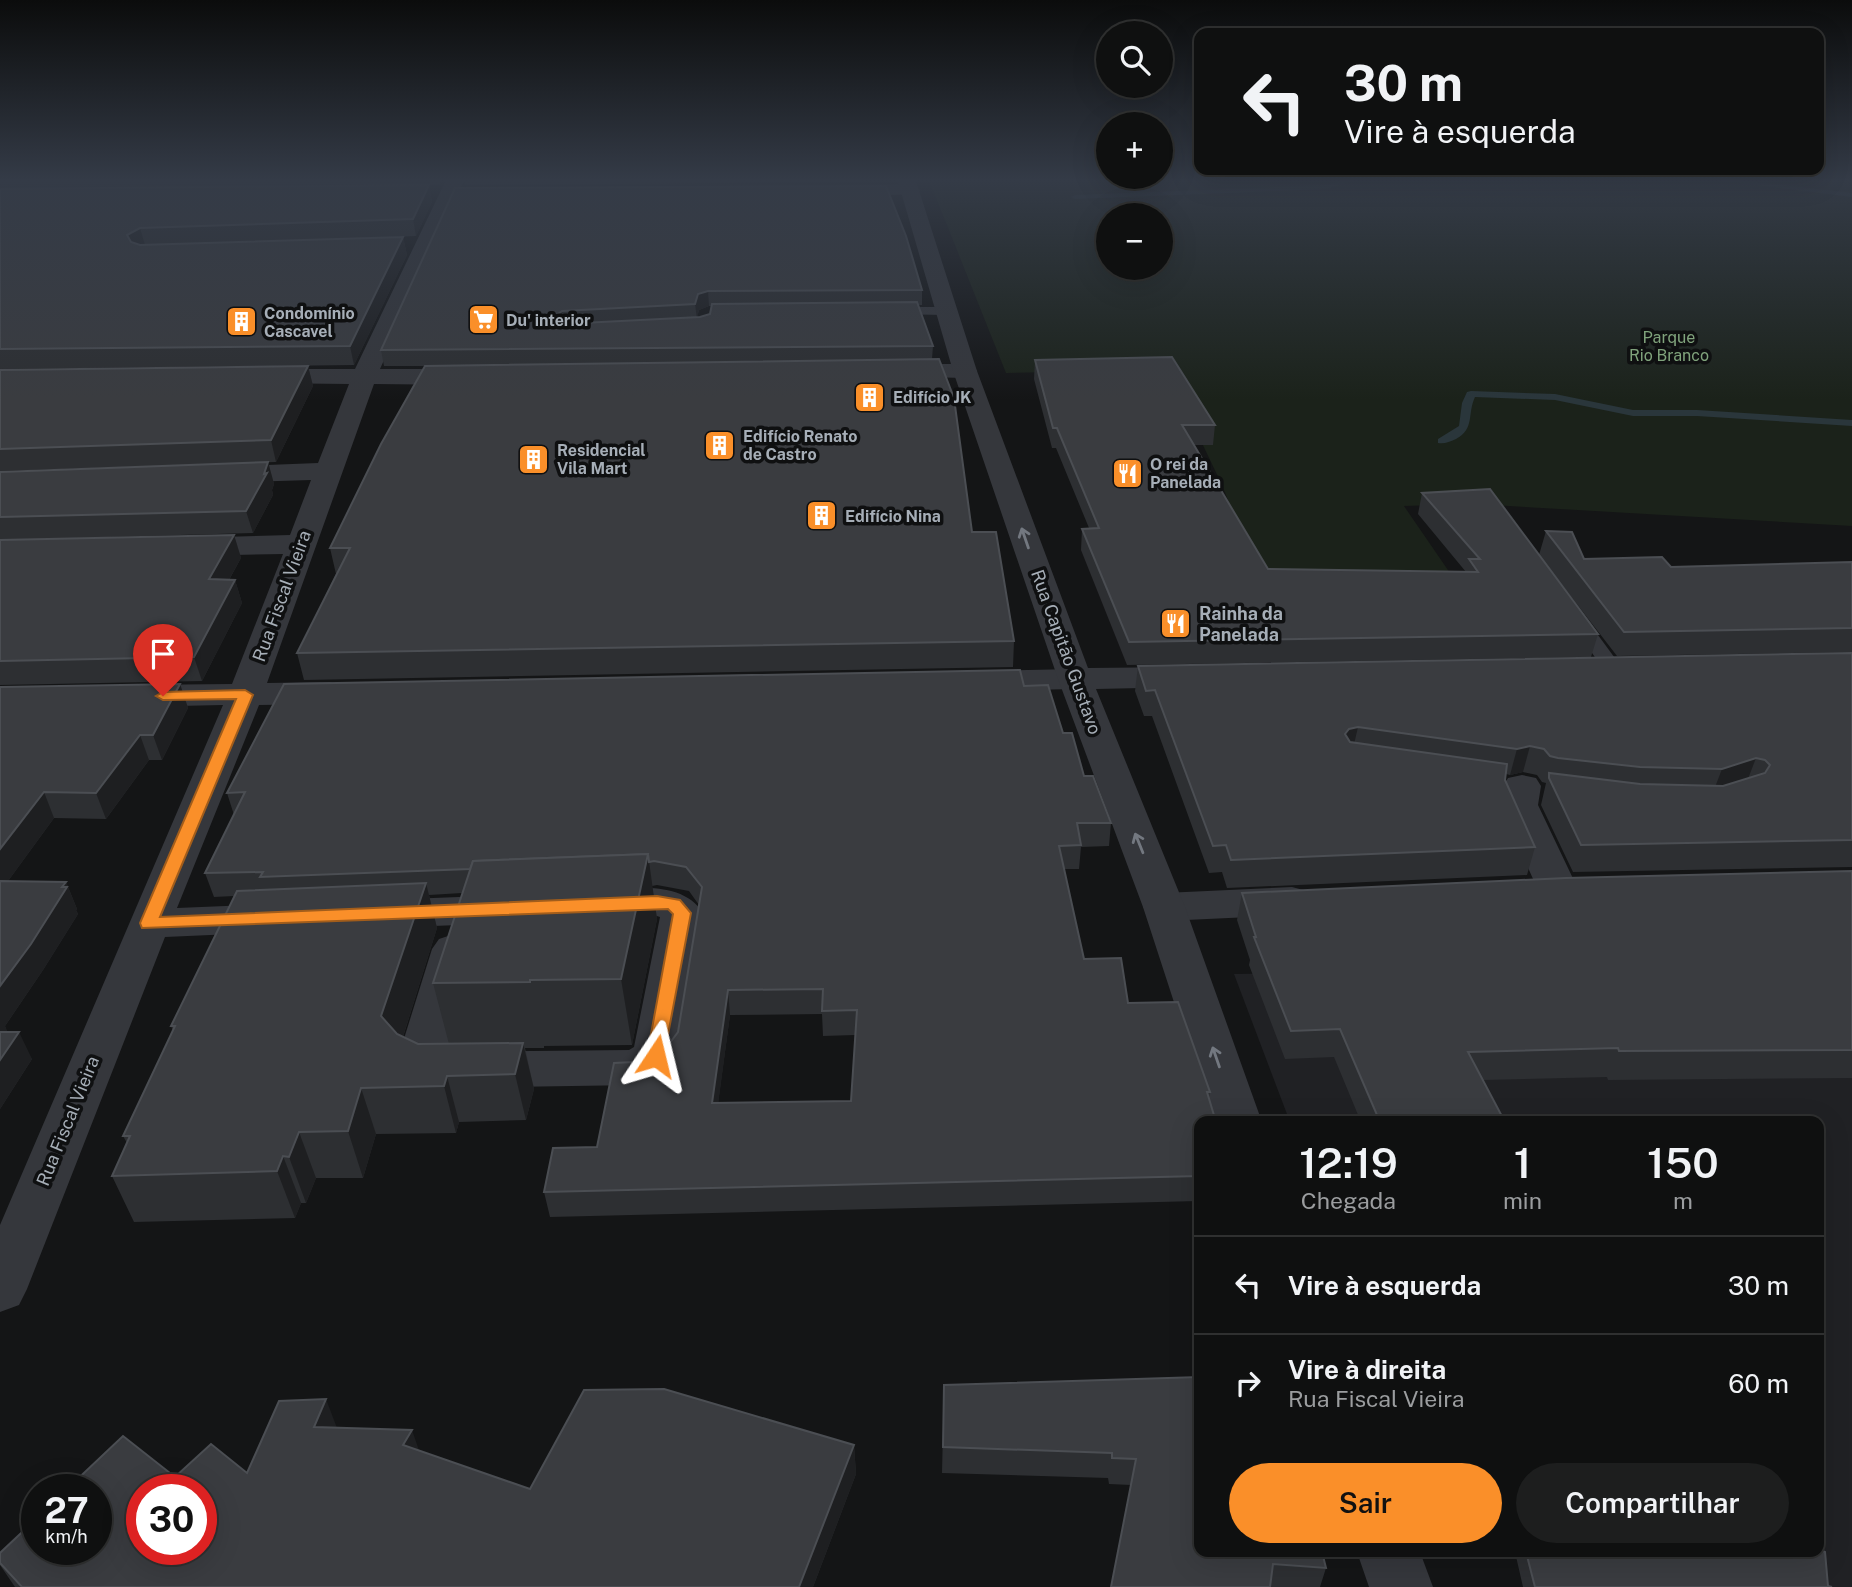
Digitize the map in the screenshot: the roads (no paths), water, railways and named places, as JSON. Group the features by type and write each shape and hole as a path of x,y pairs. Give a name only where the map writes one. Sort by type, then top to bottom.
{"street":[{"name":"Rua Fiscal Vieira","path":"0,1289 245,695 409,252"},
{"name":"Rua Capitão Gustavo","path":"929,252 965,370 1075,679 1164,907 1236,1116"},
{"path":"869,372 965,370"},
{"path":"230,376 495,376"},
{"path":"193,476 330,471"},
{"path":"164,547 300,544"},
{"path":"1571,670 1626,668"},
{"path":"936,682 1226,676"},
{"path":"95,697 356,693"},
{"path":"1521,786 1519,805 1557,889"},
{"path":"1516,891 1598,888"},
{"path":"1164,907 1327,899"},
{"path":"149,923 657,902 673,904 682,913 656,1056 637,1066 432,1070 421,1060 467,911"},
{"path":"1390,1557 1401,1587"}],"lane":[{"path":"875,312 946,311"},
{"path":"1564,602 1626,668"}],"waterway":[{"path":"1442,441 1454,436 1465,426 1467,403 1471,394 1555,397 1633,413 1697,413 1852,423"}],"place":[{"name":"Du' interior","path":"483,320"},
{"name":"Condomínio Cascavel","path":"241,322"},
{"name":"Edifício JK","path":"870,397"},
{"name":"Edifício Renato de Castro","path":"720,445"},
{"name":"Residencial Vila Mart","path":"534,459"},
{"name":"O rei da Panelada","path":"1127,473"},
{"name":"Edifício Nina","path":"822,516"},
{"name":"Rainha da Panelada","path":"1176,624"}],"park label":[{"name":"Parque Rio Branco","path":"1669,346"}]}
